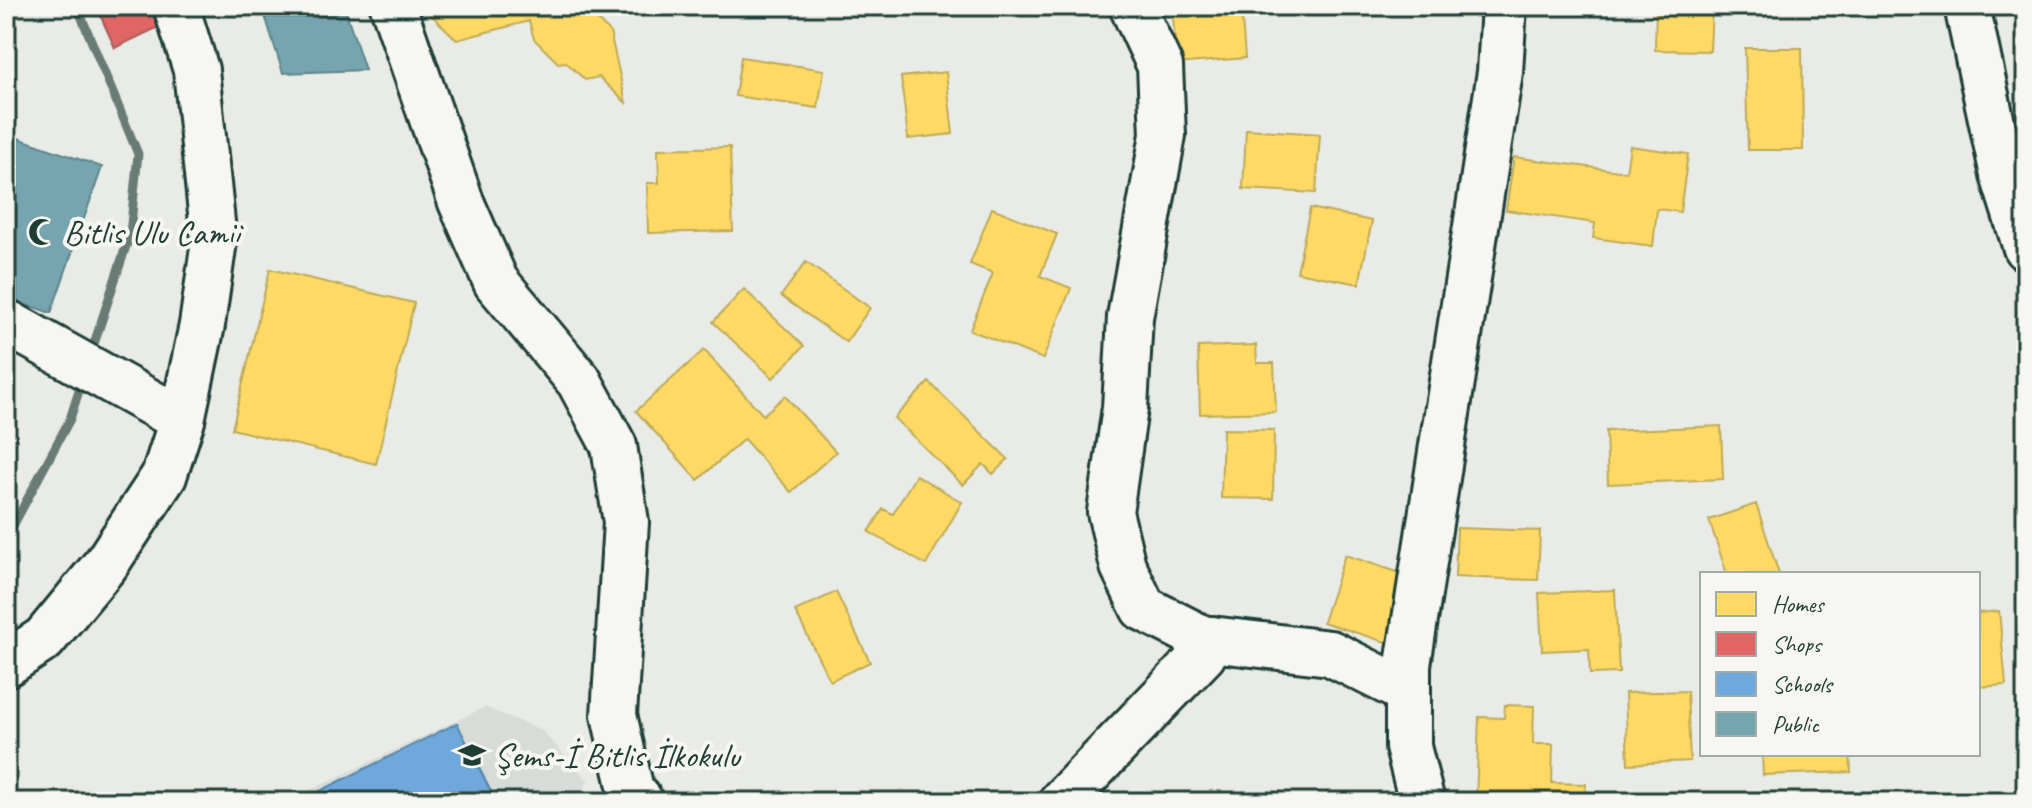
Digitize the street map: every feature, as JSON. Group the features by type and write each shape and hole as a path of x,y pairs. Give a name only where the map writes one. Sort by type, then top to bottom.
{"street":[{"path":"6,664 44,639 106,564 164,476 182,420 202,325 214,241 196,70 176,6"},
{"path":"393,6 461,202 496,282 579,381 614,446 626,522 614,715 631,790 641,802"},
{"path":"1132,6 1160,66 1163,135 1130,317 1125,408 1110,512 1123,566 1143,608 1202,638 1330,653 1408,692"},
{"path":"1422,802 1408,747 1408,665 1500,72 1504,6"},
{"path":"1967,6 2003,175 2026,248"},
{"path":"6,322 182,420"},
{"path":"1061,802 1203,655 1212,639"}],"shaded area":[{"name":"Şems-İ Bitlis İlkokulu","path":"485,707 541,730 588,780 579,802 285,802"}],"building: Homes":[{"path":"422,6 583,6 610,32 626,103 599,77 585,80 566,62 558,63 534,39 529,21 457,40"},
{"path":"1172,6 1241,6 1245,58 1177,64"},
{"path":"1656,6 1712,6 1710,51 1655,50"},
{"path":"1745,48 1802,48 1803,150 1748,150"},
{"path":"741,57 824,70 818,108 735,96"},
{"path":"946,72 953,134 908,139 901,77"},
{"path":"1246,129 1320,134 1316,193 1243,189"},
{"path":"1630,146 1688,154 1680,212 1657,209 1653,246 1593,238 1595,223 1506,210 1514,157 1626,172"},
{"path":"730,147 733,231 648,233 647,183 659,183 658,149"},
{"path":"992,208 1057,234 1040,276 1071,288 1043,359 970,330 993,273 970,264"},
{"path":"1310,208 1372,221 1359,284 1297,272"},
{"path":"806,262 870,308 846,342 781,296"},
{"path":"270,269 414,303 376,464 232,429"},
{"path":"744,289 804,346 773,378 713,322"},
{"path":"1256,345 1257,363 1274,363 1276,412 1200,414 1198,347"},
{"path":"704,350 763,415 785,396 836,452 791,492 744,439 698,480 636,411"},
{"path":"929,382 1008,459 993,474 983,464 963,485 894,418"},
{"path":"1721,426 1723,479 1608,484 1606,431"},
{"path":"1223,429 1274,430 1273,499 1221,498"},
{"path":"916,475 962,502 926,565 869,532 883,509 893,514"},
{"path":"1756,504 1778,572 1726,572 1709,520"},
{"path":"1457,528 1540,531 1538,580 1455,577"},
{"path":"1345,555 1413,577 1392,644 1323,622"},
{"path":"1615,590 1619,673 1590,674 1589,649 1542,651 1539,593"},
{"path":"836,592 870,662 830,681 795,611"},
{"path":"1999,611 2006,685 1980,687 1980,613"},
{"path":"1687,691 1690,761 1628,764 1625,693"},
{"path":"1505,705 1534,706 1533,744 1553,744 1552,783 1586,784 1585,802 1476,802 1479,717 1504,718"},
{"path":"1762,756 1850,756 1851,772 1763,775"}],"building: Shops":[{"path":"96,6 159,6 167,23 115,48"}],"building: Schools":[{"path":"457,723 496,802 313,802 310,796"}],"building: Public":[{"path":"262,6 344,6 365,70 283,73"},
{"name":"Bitlis Ulu Camii","path":"12,136 102,167 51,313 6,298 6,152"}],"waterway":[{"path":"77,6 138,154 130,234 90,356"},
{"path":"6,539 70,419 83,378"}],"place":[{"name":"Bitlis Ulu Camii","path":"42,232"},
{"name":"Şems-İ Bitlis İlkokulu","path":"472,755"}]}
